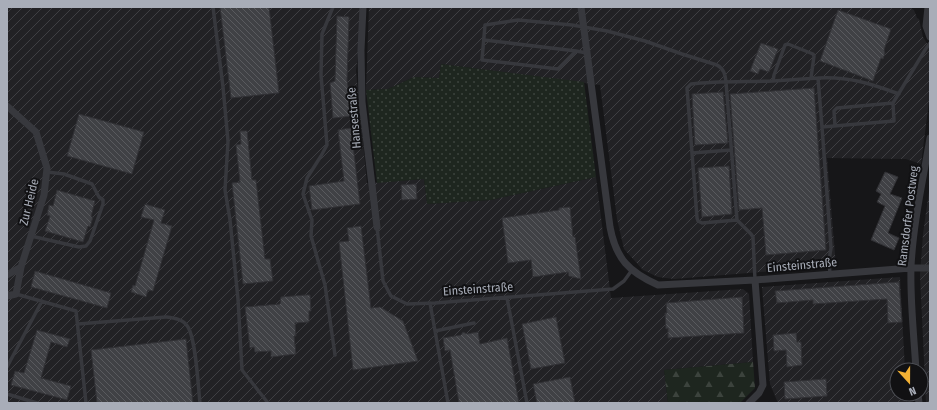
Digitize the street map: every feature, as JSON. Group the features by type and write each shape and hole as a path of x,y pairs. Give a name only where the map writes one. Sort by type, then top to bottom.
{"street":[{"name":"Hansestraße","path":"363,7 361,50 362,102 377,227"},
{"name":"Einsteinstraße","path":"581,7 611,235 613,243 621,257 632,270 644,278 658,284 755,280 911,268 930,268"},
{"path":"928,7 926,26 930,37"},
{"name":"Zur Heide","path":"7,106 36,132 47,168 44,195 21,268 16,294"},
{"name":"Ramsdorfer Postweg","path":"915,362 911,268 920,198 930,138"},
{"path":"7,275 21,268"},
{"path":"749,403 759,393 764,385 755,280"},
{"path":"7,296 16,294"}],"lane":[{"path":"213,7 228,141 225,190 230,220 237,292 242,370 268,403"},
{"path":"333,7 322,34 321,76 327,145 307,178 303,194 312,220 311,236 325,285 335,355"},
{"path":"576,51 558,69 482,60 485,25 518,20 607,31 645,40 682,54 718,65 722,68 726,82 737,220 753,237 755,280"},
{"path":"484,40 587,53"},
{"path":"773,81 783,46 788,44 813,54 811,78"},
{"path":"822,127 894,121 893,103 930,44"},
{"path":"737,220 702,223 698,221 688,86 691,84 836,77 873,84 899,94"},
{"path":"818,78 831,248 829,260 830,274"},
{"path":"835,126 834,111 838,108 893,103"},
{"path":"692,153 731,150"},
{"path":"31,236 79,247 86,246 90,241 103,204 103,200 99,197 92,184 64,174 47,172"},
{"name":"Einsteinstraße","path":"377,227 383,281 391,296 407,304 507,298 613,289 624,281 632,270"},
{"path":"16,294 76,311 86,403"},
{"path":"507,298 528,403"},
{"path":"7,367 42,301"},
{"path":"430,303 448,403"},
{"path":"78,324 166,317 179,319 187,326 192,339 200,403"},
{"path":"434,331 474,323"},
{"path":"7,394 37,403"}],"shaded area":[{"path":"7,7 363,7 356,71 367,183 424,179 427,204 491,200 596,177 611,298 743,289 749,294 753,362 664,370 668,403 7,403"},
{"path":"369,7 909,7 914,10 917,18 919,19 923,37 930,48 930,93 921,164 906,159 827,158 836,266 674,279 658,277 643,270 624,249 617,219 600,85 441,64 439,78 414,77 388,89 366,90"},
{"path":"930,184 930,403 926,403 929,402 929,362 924,362 920,275 923,234"},
{"path":"900,277 905,362 889,362 889,402 907,403 778,403 770,384 762,287"}],"green space":[{"path":"441,64 584,82 596,177 491,200 427,204 424,179 377,183 366,90 388,89 414,77 439,78"},
{"path":"753,362 755,388 740,403 668,403 664,370"}],"building":[{"path":"220,7 269,7 279,93 231,98"},
{"path":"838,10 891,29 884,50 885,53 883,59 881,58 873,81 820,61"},
{"path":"337,16 349,17 347,80 352,116 333,118 330,83 335,81"},
{"path":"761,43 778,49 769,72 760,69 758,74 750,71"},
{"path":"814,88 826,250 766,255 762,208 739,210 730,94"},
{"path":"723,92 728,143 695,145 692,94"},
{"path":"79,114 144,132 132,174 67,156"},
{"path":"351,128 360,204 312,210 309,186 344,181 338,130"},
{"path":"240,131 247,131 252,180 256,180 265,259 270,259 273,281 243,284 232,183 240,182 236,145 241,144"},
{"path":"729,166 732,214 702,217 698,168"},
{"path":"885,172 898,177 890,194 902,198 888,233 899,238 894,250 871,240 885,206 877,202 881,194 876,191"},
{"path":"416,184 417,199 402,200 401,185"},
{"path":"57,190 95,201 91,217 93,217 90,227 88,226 83,242 45,231 50,216 47,215 49,205 53,206"},
{"path":"145,204 165,210 161,223 172,226 153,291 148,290 146,297 131,292 133,285 135,286 154,220 141,217"},
{"path":"570,207 573,237 575,237 581,279 569,276 568,272 533,277 531,260 508,263 502,218 559,210 559,208"},
{"path":"361,226 371,308 380,307 403,321 418,361 353,370 339,242 349,241 347,228"},
{"path":"35,271 111,293 107,308 31,287"},
{"path":"899,282 902,322 888,323 887,299 813,304 813,300 777,303 775,291"},
{"path":"310,295 311,311 309,311 309,322 295,323 296,336 294,336 296,354 271,357 271,351 255,352 254,347 250,348 245,307 280,304 281,297"},
{"path":"742,297 744,333 668,338 665,313 667,313 666,303"},
{"path":"556,317 565,363 531,369 522,324"},
{"path":"37,330 70,339 67,347 51,342 41,378 71,386 67,400 11,385 15,371 24,373"},
{"path":"463,332 467,334 478,332 480,344 507,338 519,403 459,403 450,350 445,351 443,338 461,335"},
{"path":"796,333 797,342 801,342 802,365 787,367 786,350 774,351 773,335"},
{"path":"186,339 193,403 97,403 91,350"},
{"path":"570,377 575,403 537,403 533,384"},
{"path":"826,379 827,396 785,399 784,382"}]}
